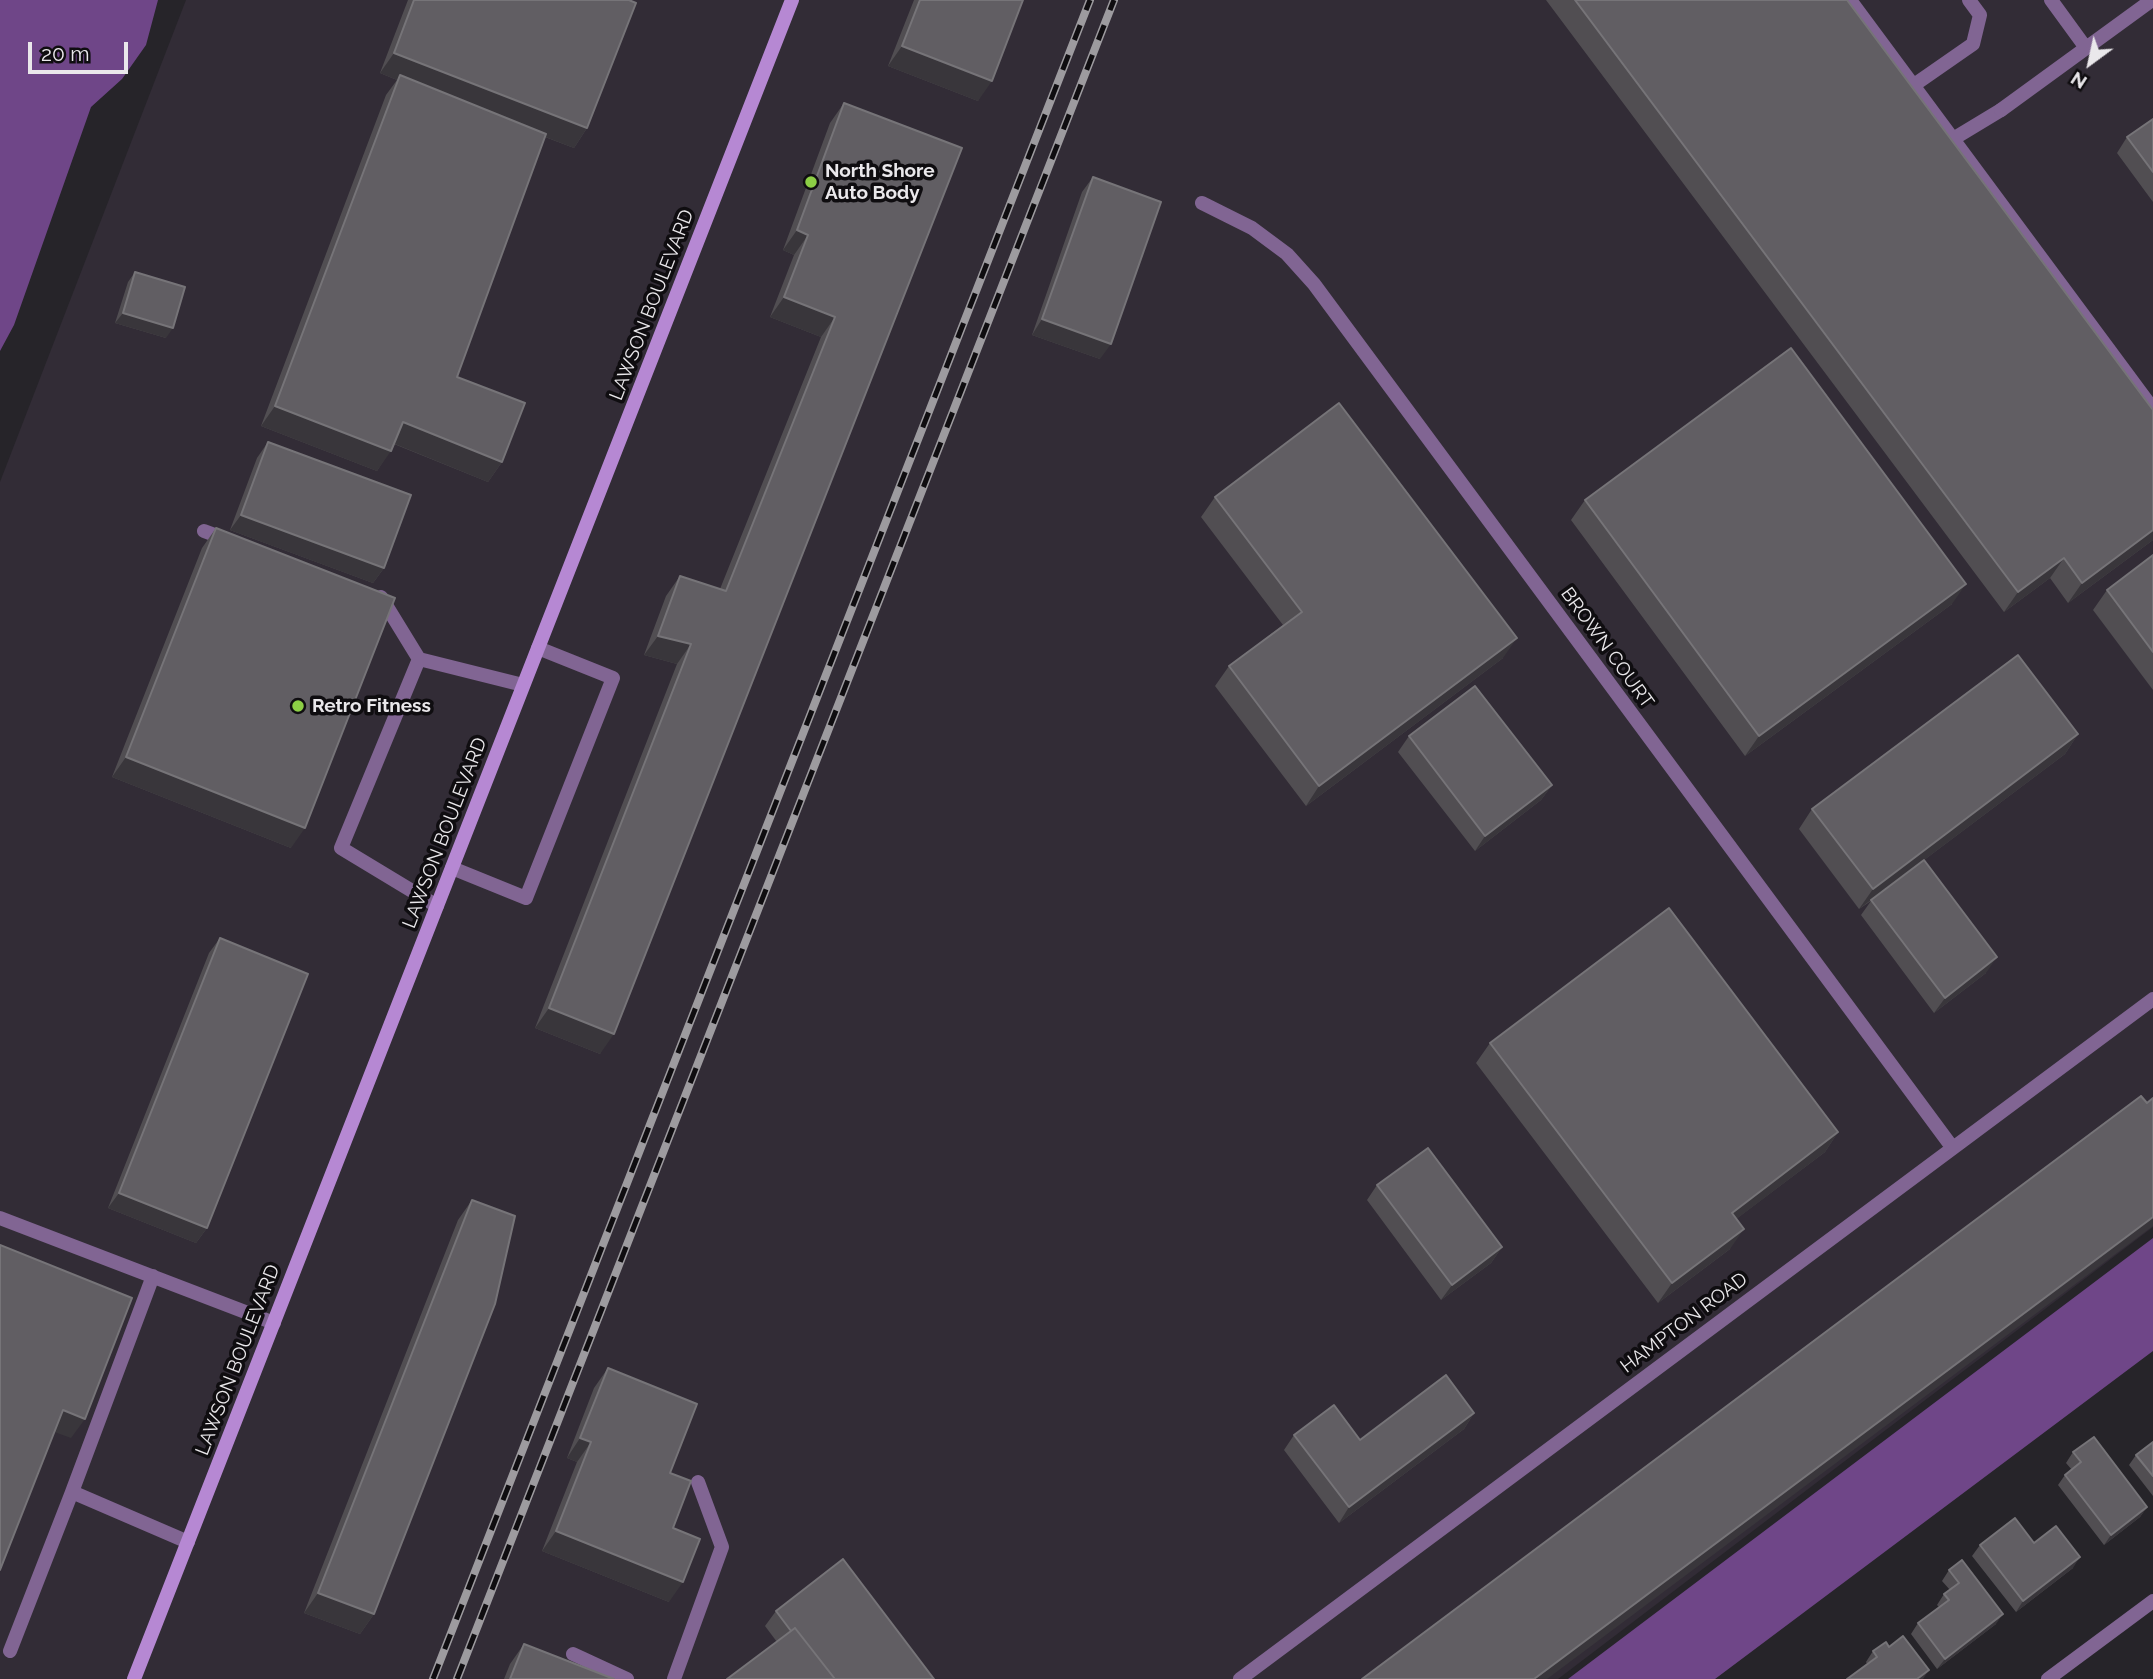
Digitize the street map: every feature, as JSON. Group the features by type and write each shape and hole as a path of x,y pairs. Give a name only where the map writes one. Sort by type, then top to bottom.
{"main road":[{"name":"LAWSON BOULEVARD","path":"134,1679 792,0"}],"street":[{"path":"1850,0 2153,409"},
{"path":"1914,85 1973,44 1980,15 1969,0"},
{"path":"2051,0 2086,48"},
{"path":"1953,139 2001,110 2152,0"},
{"name":"BROWN COURT","path":"1202,203 1252,228 1287,254 1314,284 1952,1147"},
{"path":"204,531 242,545"},
{"path":"367,591 380,595 418,659 523,685"},
{"path":"452,868 526,898 613,678 538,648"},
{"path":"418,659 341,848 437,906"},
{"name":"HAMPTON ROAD","path":"1240,1679 2153,999"},
{"path":"0,1219 274,1323"},
{"path":"10,1651 153,1276"},
{"path":"674,1679 722,1547 698,1482"},
{"path":"72,1492 188,1542"},
{"path":"2048,1679 2153,1601"},
{"path":"573,1654 627,1679"}],"shaded area":[{"path":"0,0 158,0 146,45 122,79 91,107 14,325 0,351"},
{"path":"186,0 2153,0 2153,1227 1558,1679 0,1679 0,482"},
{"path":"2153,1238 2153,1351 1715,1679 1568,1679"}],"building":[{"path":"414,0 629,0 636,3 587,128 394,53"},
{"path":"920,0 1023,0 992,81 902,46"},
{"path":"1575,0 1847,0 2153,410 2153,530 2082,583 2064,558 2018,592"},
{"path":"400,75 546,134 457,377 525,403 502,462 403,422 391,451 275,406"},
{"path":"844,103 962,148 614,1034 549,1008 691,644 658,636 680,576 726,591 835,317 784,297 808,235 797,230"},
{"path":"2153,119 2153,172 2127,137"},
{"path":"1093,177 1161,202 1111,344 1042,319"},
{"path":"135,272 185,287 173,328 123,313"},
{"path":"1791,348 1966,584 1759,736 1585,500"},
{"path":"1339,403 1517,638 1319,786 1229,666 1302,612 1215,497"},
{"path":"268,442 411,495 384,568 241,515"},
{"path":"216,528 395,598 305,828 126,757"},
{"path":"2153,555 2153,652 2107,590"},
{"path":"2018,655 2078,734 1873,889 1812,809"},
{"path":"1475,686 1552,785 1485,836 1409,736"},
{"path":"1924,860 1997,957 1945,998 1871,900"},
{"path":"1669,908 1838,1132 1732,1213 1744,1229 1672,1283 1490,1043"},
{"path":"220,938 308,974 207,1228 119,1193"},
{"path":"2141,1096 2147,1103 2153,1098 2153,1217 1534,1679 1362,1679"},
{"path":"1428,1148 1502,1247 1452,1285 1377,1185"},
{"path":"472,1200 515,1216 495,1304 374,1614 318,1593"},
{"path":"0,1245 132,1298 85,1419 63,1410 0,1570"},
{"path":"608,1368 697,1404 670,1473 691,1481 673,1528 700,1539 683,1582 556,1531 591,1442 580,1438"},
{"path":"1446,1375 1474,1413 1349,1507 1294,1435 1334,1405 1360,1440"},
{"path":"2094,1437 2147,1507 2111,1535 2065,1475 2081,1462 2073,1452"},
{"path":"2153,1442 2153,1476 2136,1455"},
{"path":"2015,1518 2034,1543 2056,1526 2080,1557 2023,1601 1980,1545"},
{"path":"843,1559 934,1679 835,1679 795,1628 791,1631 776,1611"},
{"path":"1962,1560 2003,1614 1945,1659 1918,1623 1949,1600 1944,1594 1959,1583 1949,1570"},
{"path":"795,1628 835,1679 727,1679"},
{"path":"1903,1636 1929,1670 1917,1679 1847,1679 1877,1657 1873,1651 1886,1642 1889,1647"},
{"path":"524,1644 614,1679 510,1679"}],"railway":[{"path":"433,1679 1090,0"},
{"path":"457,1679 1114,0"}],"place":[{"name":"North Shore Auto Body","path":"811,182"},
{"name":"Retro Fitness","path":"298,706"}]}
